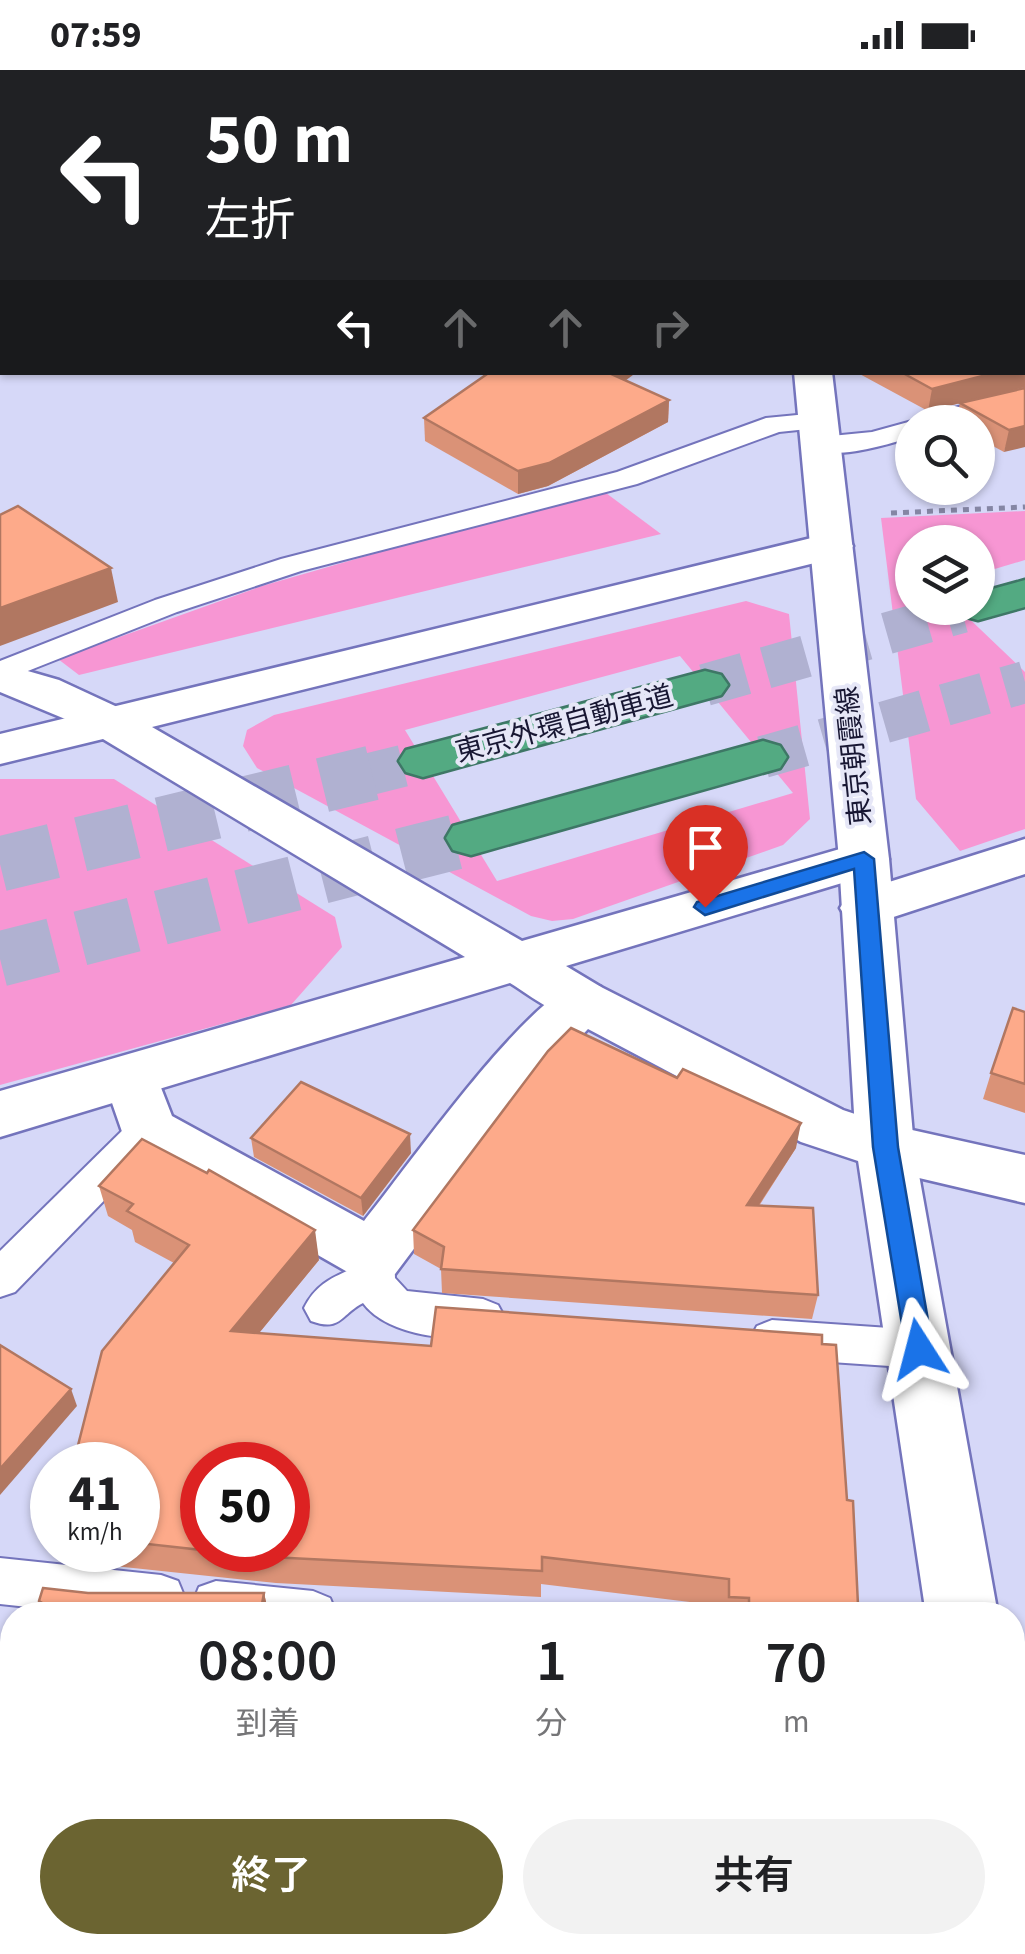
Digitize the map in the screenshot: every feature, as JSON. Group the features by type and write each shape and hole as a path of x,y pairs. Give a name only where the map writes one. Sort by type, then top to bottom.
{"highway":[{"path":"995,602 1025,593"},
{"name":"東京外環自動車道","path":"422,761 705,685"},
{"path":"470,838 763,757"}],"street":[{"name":"東京朝霞線","path":"812,375 865,883 886,1147 960,1602"},
{"path":"0,749 832,546"},
{"path":"0,674 111,723 516,964 822,1126 886,1147 1025,1179"},
{"path":"0,1114 140,1104 516,964 865,883 1025,856"},
{"path":"140,1104 372,1268 525,1059 582,1001"}],"lane":[{"path":"995,405 1025,397"},
{"path":"0,674 166,606 291,565 627,478 776,424 874,440 895,433"},
{"path":"0,1279 140,1104"},
{"path":"326,1308 372,1268 388,1304 409,1313 527,1321"},
{"path":"723,1335 919,1349"},
{"path":"0,1581 193,1602"}],"path":[{"path":"882,513 1025,506"}],"shaded area":[{"path":"606,493 661,534 79,675 58,659 262,586 446,533"},
{"path":"1025,511 1025,560 995,569 995,525 895,525 895,625 976,625 1025,672 1025,829 960,851 916,799 881,518"},
{"path":"746,601 789,614 810,819 783,845 573,919 552,921 531,916 257,768 243,746 247,730 274,715","holes":["680,656 793,793 497,881 405,730"]},
{"path":"0,779 114,779 335,917 342,947 291,1005 0,1085"}],"building":[{"path":"486,375 614,375 669,400 549,463 518,471 424,418"},
{"path":"906,375 986,375 932,389"},
{"path":"1025,388 1025,426 1009,430 995,422 995,405 960,403"},
{"path":"18,506 111,568 0,608 0,515"},
{"path":"1013,1008 1025,1012 1025,1084 991,1073"},
{"path":"571,1028 677,1078 683,1069 801,1123 747,1205 813,1208 818,1295 441,1269 444,1247 413,1230 548,1051"},
{"path":"301,1082 410,1134 361,1198 251,1138"},
{"path":"142,1139 207,1173 209,1170 315,1230 231,1331 431,1346 436,1307 822,1335 822,1344 836,1345 847,1500 853,1501 858,1602 749,1602 749,1598 729,1597 729,1579 542,1557 542,1571 310,1559 310,1442 180,1442 180,1548 160,1545 160,1442 79,1442 102,1351 189,1245 127,1211 133,1204 99,1186"},
{"path":"0,1345 71,1389 0,1469"},
{"path":"43,1588 88,1593 264,1593 262,1602 39,1601"}],"tunnel":[{"path":"705,685 916,625"},
{"path":"763,757 1025,682"},
{"path":"362,776 423,761"},
{"path":"0,864 372,773"},
{"path":"0,959 471,838"}],"route":[{"path":"705,907 864,859 886,1147 919,1349"}]}
